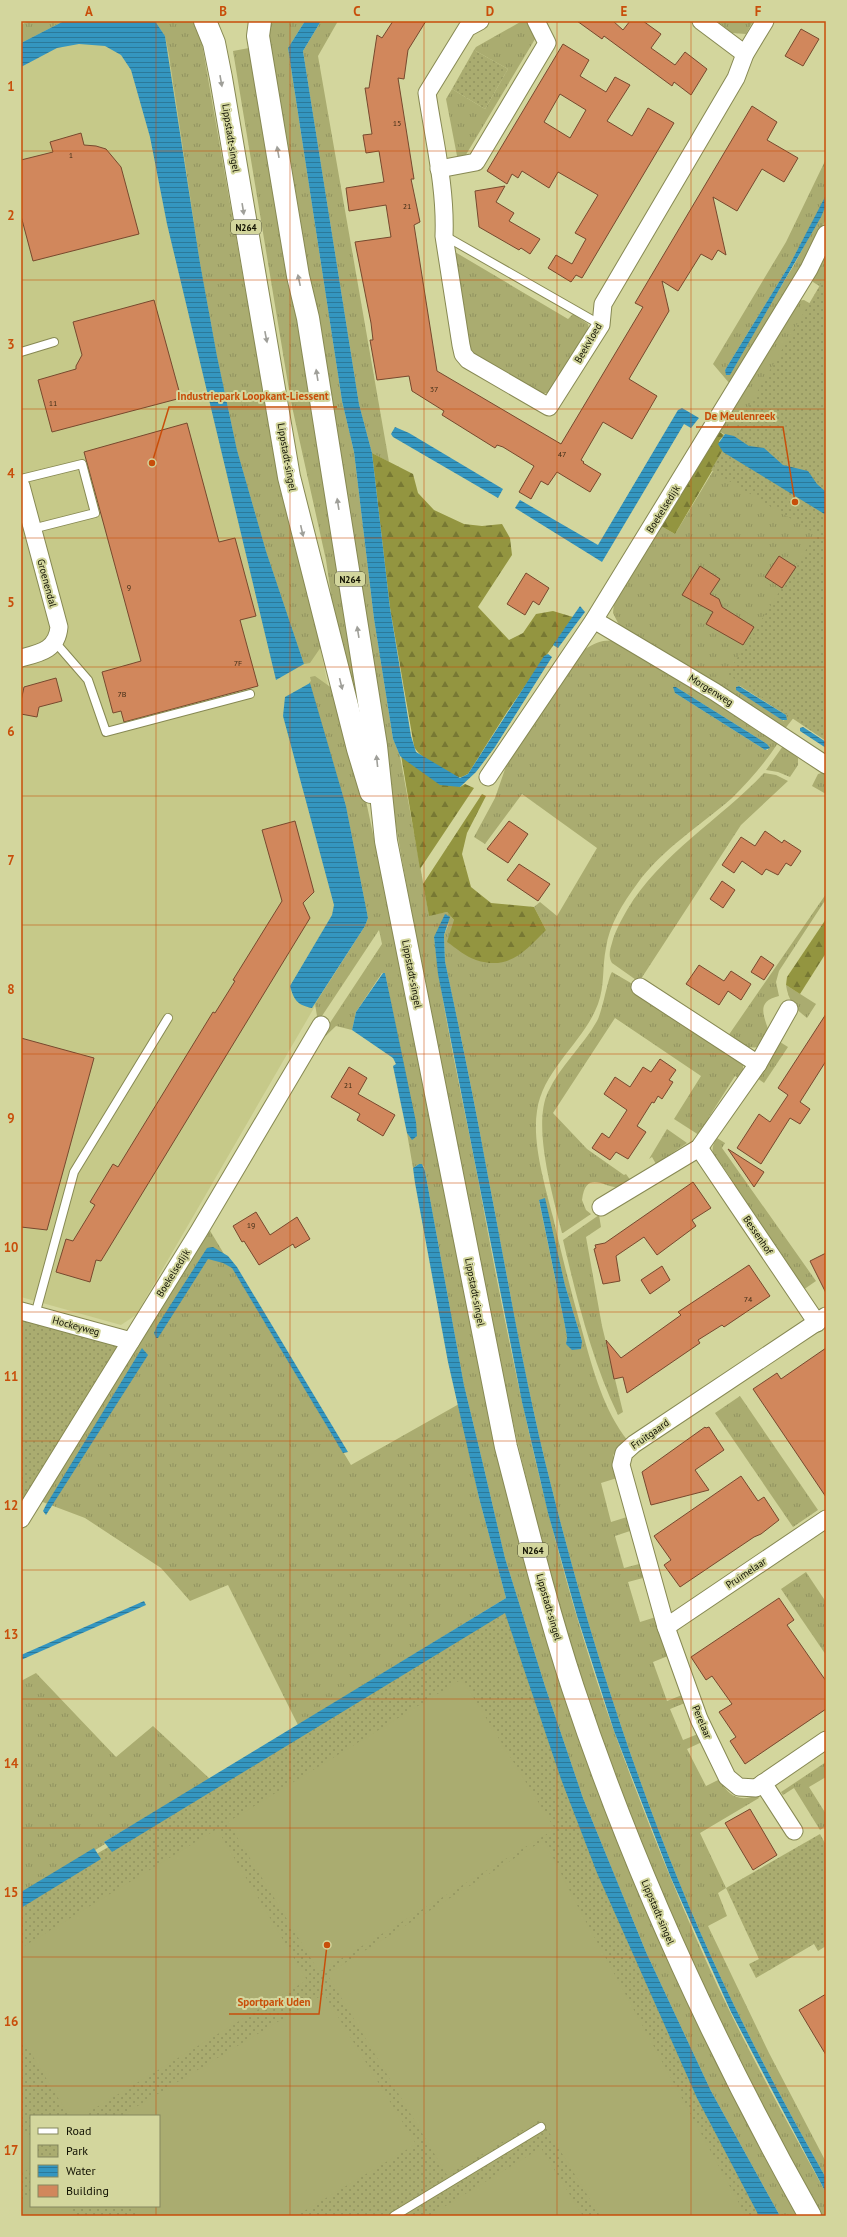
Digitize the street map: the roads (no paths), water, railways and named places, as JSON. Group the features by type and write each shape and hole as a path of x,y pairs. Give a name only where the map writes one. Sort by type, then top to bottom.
{"main road":[{"name":"Lippstadt-singel","path":"205,21 214,43 280,410 289,477 358,749 386,841"},
{"name":"Lippstadt-singel","path":"214,43 217,21"},
{"name":"Lippstadt-singel","path":"256,26 298,276 308,318 353,600 376,746 386,841 506,1447 535,1558 573,1688 605,1780 667,1933 738,2083 810,2216"}],"street":[{"name":"Beekvloed","path":"480,21 467,28 427,93 439,169 445,220 444,236 463,354 468,360 549,407 601,325 603,304 736,78 745,54 765,21"},
{"path":"439,169 476,162 547,43 536,21"},
{"path":"701,21 745,54"},
{"name":"Boekelsedijk","path":"488,777 594,620 805,276 826,234"},
{"name":"Groenendal","path":"21,486 58,627 55,642"},
{"name":"Morgenweg","path":"594,620 715,692 826,765"},
{"path":"21,658 44,652 55,642"},
{"path":"640,987 758,1064"},
{"path":"601,1207 700,1148 758,1064 789,1009"},
{"name":"Boekelsedijk","path":"21,1519 131,1341 321,1025"},
{"name":"Bessenhof","path":"700,1148 821,1319"},
{"name":"Hockeyweg","path":"28,1313 131,1341"},
{"name":"Fruitgaard","path":"666,1627 621,1465 624,1453 634,1444 821,1319"},
{"name":"Pruimelaar","path":"666,1627 826,1519"},
{"name":"Perelaar","path":"666,1627 699,1719 727,1777 739,1787 756,1788 826,1740"},
{"path":"763,1783 794,1831"}],"lane":[{"path":"444,236 601,325"},
{"path":"21,352 54,342"},
{"path":"21,480 82,464 95,513 32,529"},
{"path":"55,642 88,680 106,732 250,694"},
{"path":"28,1313 74,1172 168,1018"},
{"path":"394,2216 540,2127"}],"water":[{"path":"64,21 155,21 165,36 200,263 217,356 237,450 266,551 304,664 276,680 167,224 150,137 131,70 121,55 105,46 79,44 57,48 21,67 21,43"},
{"path":"305,21 321,21 303,51 359,404 372,453 390,608 411,736 416,752 460,778 468,774 544,656 548,654 552,657 495,747 476,772 460,787 440,785 405,760 400,756 393,739 374,619 354,452 342,401 288,48"},
{"path":"825,197 826,205 821,217 730,375 726,375 725,370 790,264"},
{"path":"682,408 699,418 691,428 684,424 602,562 515,508 520,500 598,545 678,410"},
{"path":"395,427 409,433 503,489 498,498 393,437 391,434"},
{"path":"725,434 734,436 749,446 764,448 783,465 808,471 817,484 826,492 826,515 723,452 718,444"},
{"path":"580,606 585,612 558,648 553,645"},
{"path":"310,683 346,806 368,918 365,926 312,1008 297,1001 290,986 332,915 334,905 283,716 285,697"},
{"path":"739,686 786,715 787,720 782,720 736,690 736,687"},
{"path":"673,687 676,687 767,744 770,748 765,750 675,693"},
{"path":"803,727 826,742 826,748 800,731 800,728"},
{"path":"445,914 450,917 444,935 445,961 473,1095 525,1370 551,1485 585,1611 624,1736 646,1797 694,1919 746,2029 826,2178 826,2193 731,2012 671,1878 614,1731 577,1616 548,1513 522,1402 438,974 434,937"},
{"path":"383,973 385,973 416,1122 417,1136 412,1140 407,1133 393,1066 396,1064 393,1058 352,1030 356,1012"},
{"path":"419,1164 422,1164 425,1171 464,1385 505,1558 545,1686 583,1798 646,1952 711,2091 780,2216 759,2216 697,2098 597,1873 561,1779 505,1613 112,1852 104,1842 506,1598 479,1498 448,1362 415,1183 413,1168"},
{"path":"545,1198 565,1285 582,1341 581,1349 572,1350 566,1344 567,1337 564,1321 539,1200"},
{"path":"213,1247 228,1256 237,1267 348,1452 343,1453 232,1268 223,1263 208,1259 158,1338 156,1338 154,1333 157,1326 207,1248"},
{"path":"142,1348 148,1355 46,1515 43,1511 46,1505"},
{"path":"144,1601 146,1605 21,1660 21,1655"},
{"path":"94,1848 101,1859 21,1908 21,1892"}],"place":[{"name":"Industriepark Loopkant-Liessent","path":"152,463"},
{"name":"De Meulenreek","path":"795,502"},
{"name":"Sportpark Uden","path":"327,1945"}]}
